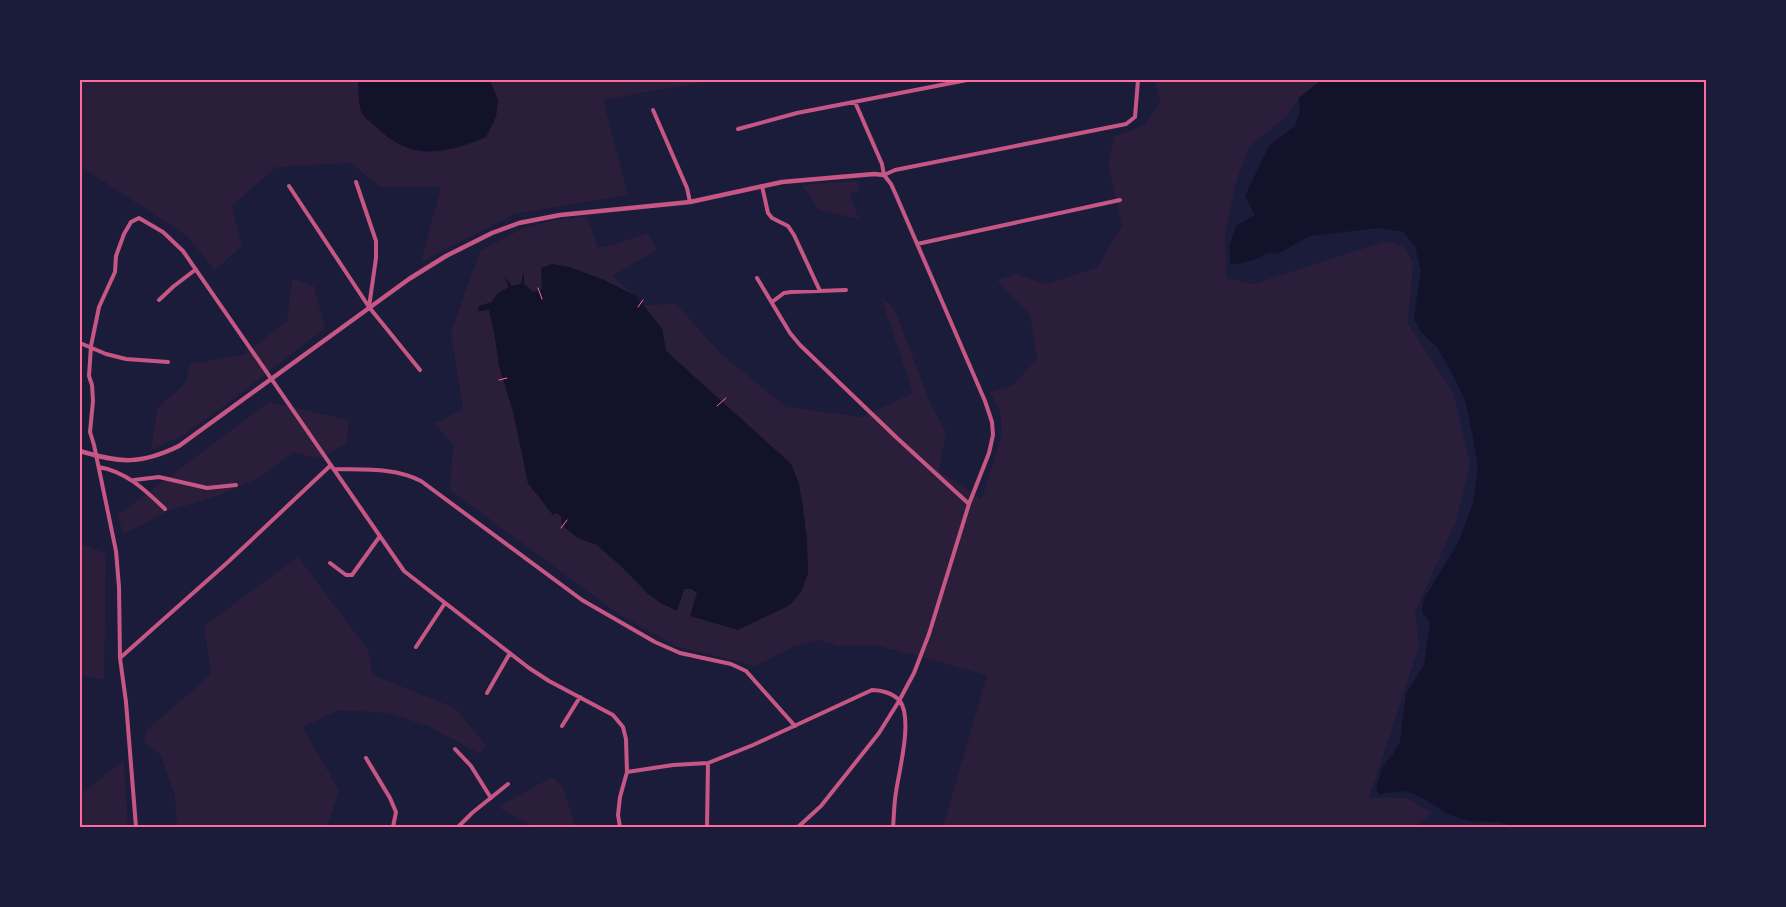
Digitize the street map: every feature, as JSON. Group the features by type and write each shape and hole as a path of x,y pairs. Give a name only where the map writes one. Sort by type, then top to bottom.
{"street":[{"path":"738,129 797,113 967,80"},
{"path":"80,451 122,461 134,461 161,455 179,446 369,307 446,256 492,233 519,223 560,215 690,202 762,186 827,178 874,174 884,175 895,170 1126,124 1135,117 1138,80"},
{"path":"798,827 821,806 878,733 914,673 929,634 969,504 989,453 993,435 992,422 985,401 891,184 884,175 882,164 855,102"},
{"path":"653,110 687,188 690,202"},
{"path":"356,182 376,241 376,258 369,307"},
{"path":"289,186 369,307 420,370"},
{"path":"762,186 768,213 772,218 788,226 820,291"},
{"path":"917,244 1120,200"},
{"path":"136,827 127,712 120,658 119,587 116,551 90,432 93,401 92,385 89,376 90,346 99,307 115,272 116,256 124,234 134,219 139,218 163,232 183,251 404,571 549,681 612,715 623,726 626,739 627,772 620,797 618,815 620,827"},
{"path":"159,300 195,270"},
{"path":"757,278 790,333 800,345 969,504"},
{"path":"772,302 791,292 846,290"},
{"path":"80,343 106,354 126,359 168,362"},
{"path":"120,658 214,575 331,465"},
{"path":"99,467 111,469 134,480 165,509"},
{"path":"334,469 379,470 410,475 421,480 582,600 608,616 655,642 680,653 731,664 746,671 795,726"},
{"path":"134,480 159,477 207,488 236,485"},
{"path":"330,564 346,575 352,575 380,536"},
{"path":"416,647 445,603"},
{"path":"487,693 510,653"},
{"path":"627,772 673,765 708,764 872,690 881,690 899,700 904,712 905,726 902,758 893,827"},
{"path":"562,726 580,697"},
{"path":"455,749 471,766 491,798"},
{"path":"366,758 390,798 396,812 393,827"},
{"path":"707,827 708,764"},
{"path":"458,827 508,784"}],"path":[{"path":"538,288 542,299"},
{"path":"638,307 643,300"},
{"path":"499,380 507,378"},
{"path":"717,406 726,398"},
{"path":"561,528 567,520"}],"shaded area":[{"path":"80,80 358,80 361,112 404,146 423,152 434,152 486,137 498,101 490,80 715,80 603,100 628,195 515,214 421,262 441,187 380,187 351,163 276,167 232,206 242,246 215,270 187,236 80,166"},
{"path":"358,80 490,80 498,100 496,117 486,137 471,143 442,150 415,150 389,138 368,120 361,111 359,103"},
{"path":"1155,80 1321,80 1299,98 1287,116 1249,147 1235,185 1225,234 1227,278 1253,284 1387,241 1404,247 1413,263 1408,324 1453,392 1470,463 1457,519 1415,612 1419,646 1369,798 1407,798 1432,813 1414,827 943,827 987,675 875,645 839,646 819,640 793,647 755,666 676,646 620,615 450,490 453,444 434,424 463,409 451,332 480,251 521,229 553,220 587,216 598,248 648,233 657,250 612,276 636,296 595,277 552,264 542,289 533,292 524,284 524,275 521,284 512,286 505,279 509,287 496,295 492,302 479,306 479,311 489,309 499,366 513,411 528,483 553,515 556,512 561,516 562,525 578,538 597,545 620,565 697,592 801,592 808,573 807,540 799,484 791,464 666,351 662,329 643,305 676,304 721,354 786,407 862,417 913,393 881,297 894,308 932,407 946,432 939,471 982,499 1002,434 1000,412 990,392 1012,386 1037,359 1030,315 997,280 1016,274 1046,284 1097,268 1122,226 1108,164 1114,137 1145,125 1160,102"},
{"path":"1321,80 1706,80 1706,827 1516,827 1499,822 1469,821 1447,814 1423,798 1406,791 1384,793 1379,796 1376,787 1383,766 1400,742 1406,694 1424,665 1430,622 1422,612 1424,599 1459,541 1473,503 1478,468 1465,400 1437,347 1421,332 1414,318 1421,270 1415,247 1404,232 1378,228 1310,236 1277,254 1268,253 1254,260 1231,265 1229,247 1236,226 1255,215 1245,196 1269,146 1295,126 1300,111 1299,98"},
{"path":"858,181 860,191 849,193 859,219 819,210 802,185"},
{"path":"552,264 569,267 602,279 636,296 662,329 666,351 791,464 799,484 802,501 807,540 808,573 801,592 790,605 738,630 690,616 697,593 691,589 684,589 677,611 659,602 647,593 620,565 597,545 578,538 562,525 561,516 556,513 553,515 528,483 513,411 499,366 489,310 478,311 479,306 492,302 496,295 509,287 504,276 512,286 521,284 524,271 524,284 533,292 542,289 541,268"},
{"path":"292,279 314,286 325,328 185,434 151,450 157,409 186,382 190,364 243,355 287,321"},
{"path":"269,402 349,420 347,443 320,459 293,452 262,476 218,496 170,510 123,535 118,515"},
{"path":"80,543 106,554 104,680 80,674"},
{"path":"298,557 368,650 373,675 455,708 486,745 480,754 428,726 389,713 340,710 302,727 339,790 327,827 177,827 175,796 161,755 143,742 148,729 211,674 204,626"},
{"path":"121,762 124,762 128,827 80,827 80,795"},
{"path":"552,777 563,787 575,827 534,827 498,807"}]}
